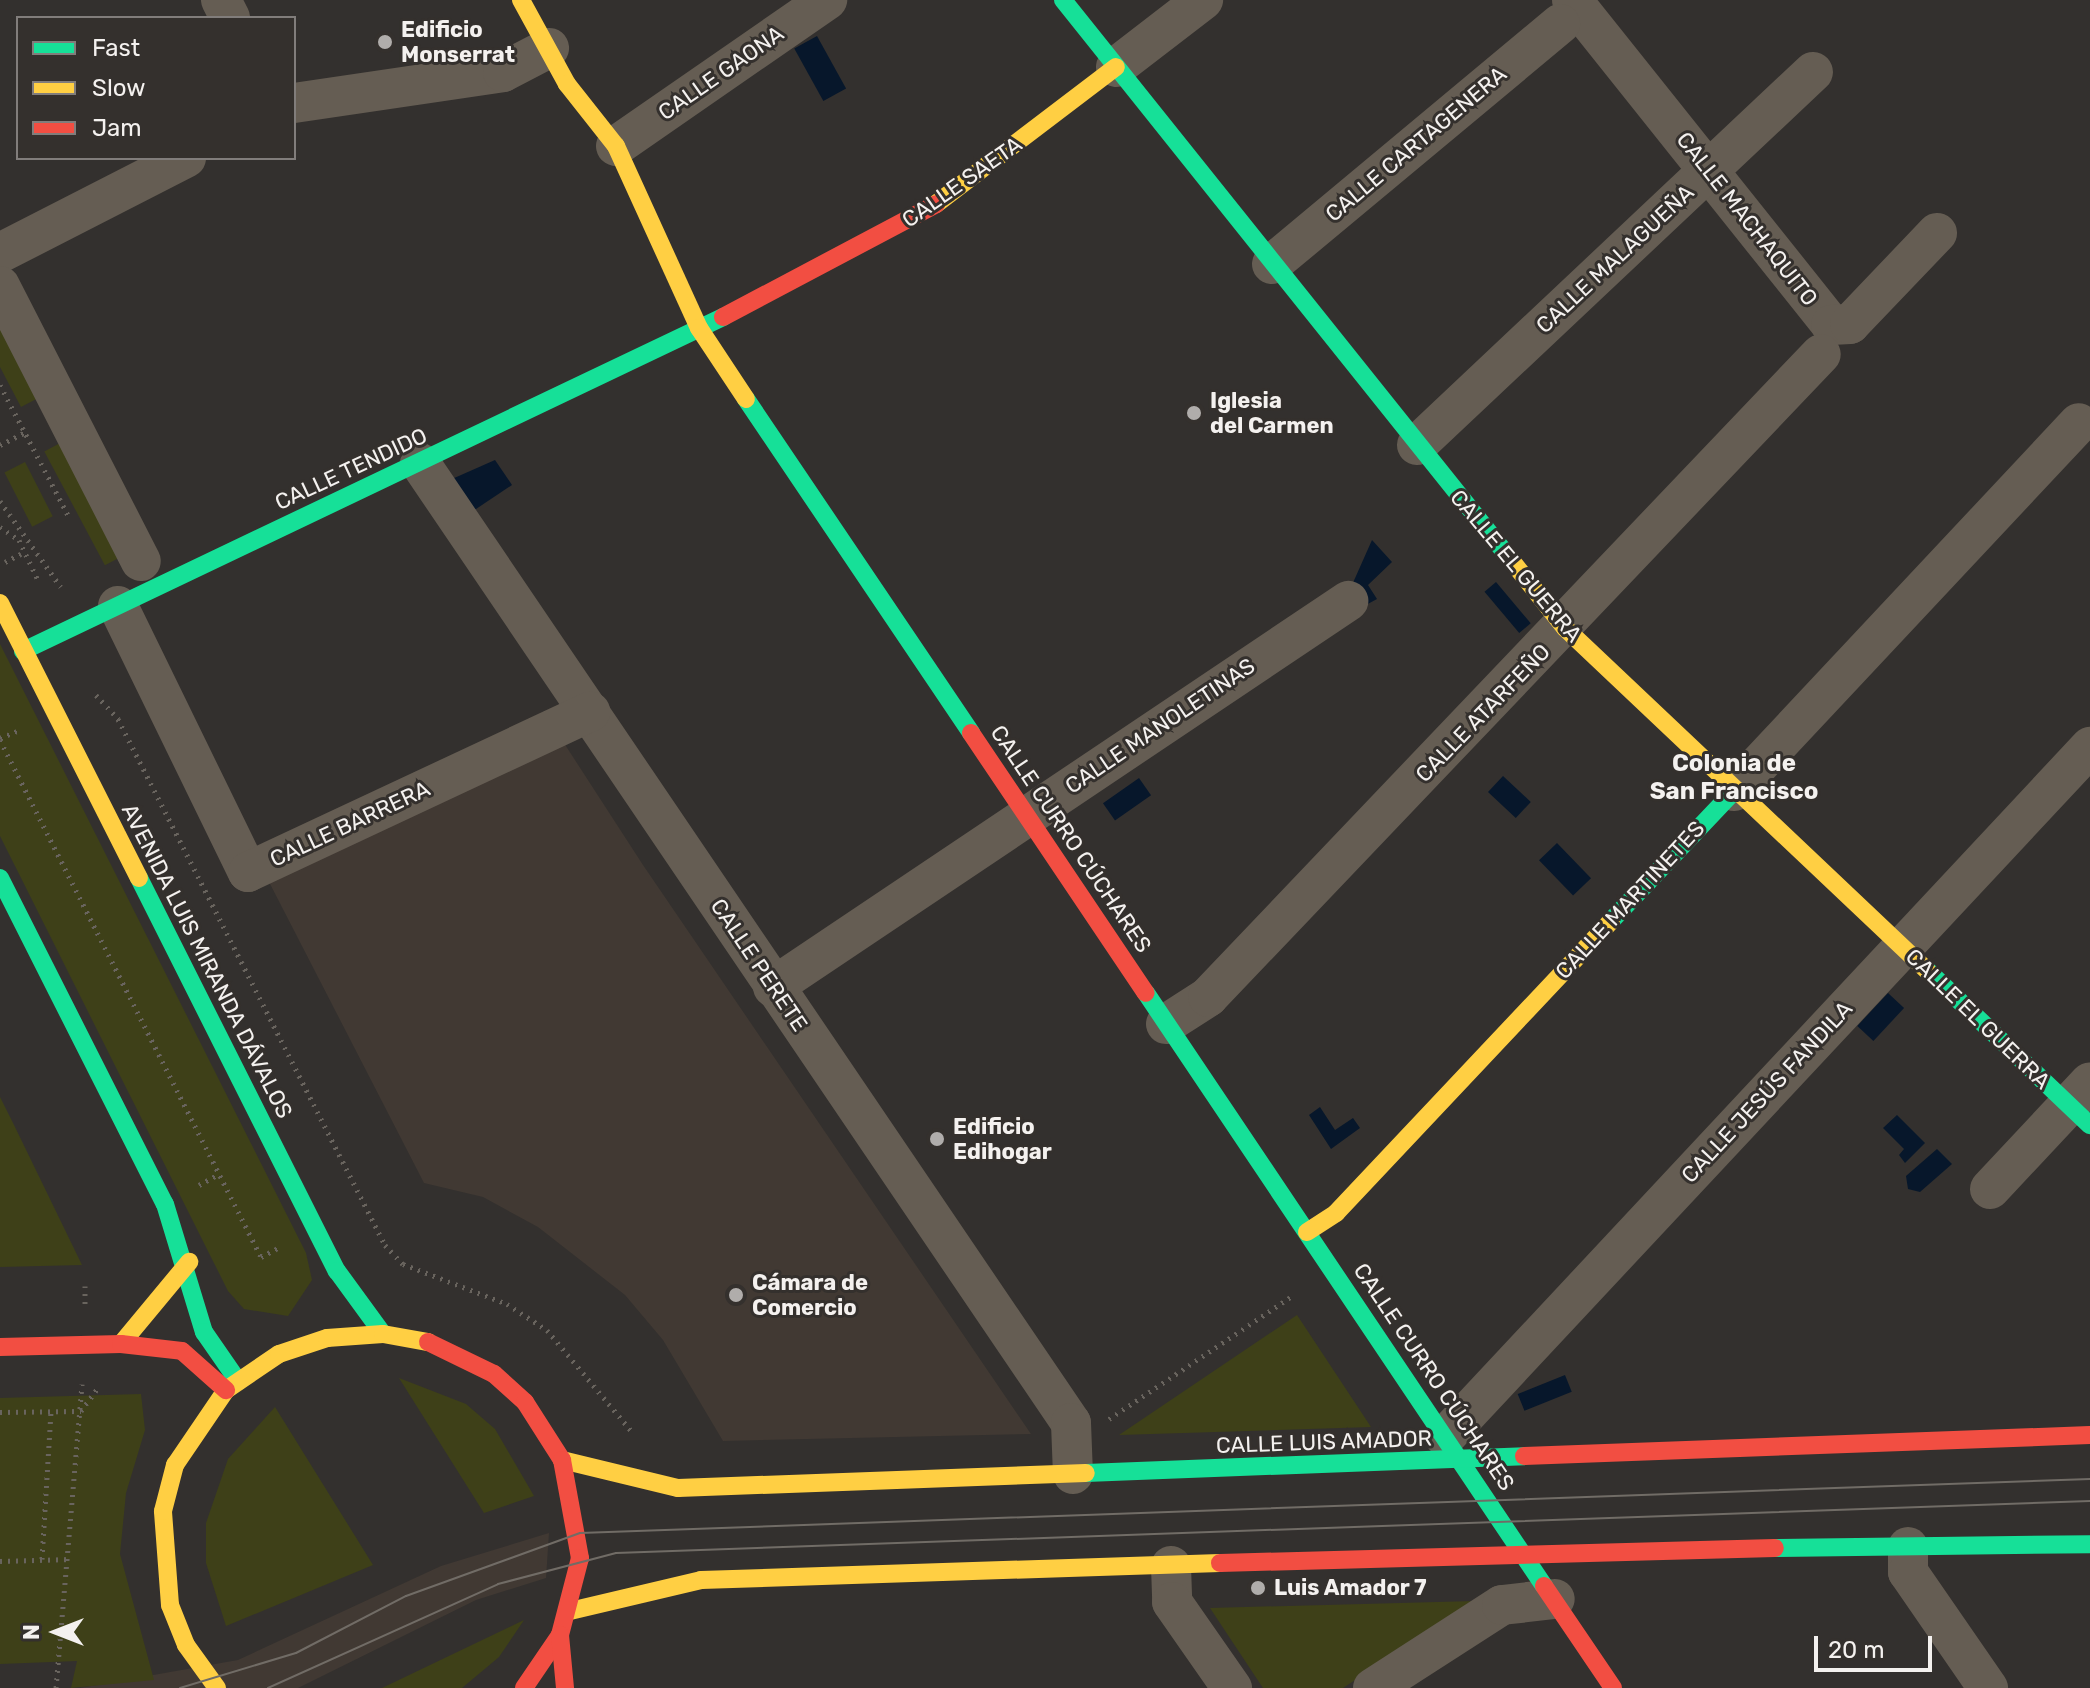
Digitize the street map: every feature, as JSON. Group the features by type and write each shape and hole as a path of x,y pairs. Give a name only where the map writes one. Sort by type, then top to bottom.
{"main road":[{"name":"CALLE CURRO CÚCHARES","path":"521,0 549,48 616,146 699,328 1041,805 1166,1024 1613,1688"},
{"name":"CALLE EL GUERRA","path":"1063,0 1565,628 1734,791 1903,947 2083,1104"},
{"name":"CALLE SAETA","path":"699,328 915,220 1116,67"},
{"name":"CALLE TENDIDO","path":"23,651 699,328"},
{"name":"AVENIDA LUIS MIRANDA DÁVALOS","path":"0,603 337,1271 383,1334"},
{"name":"CALLE MARTINETES","path":"1307,1232 1336,1213 1734,791"},
{"path":"0,878 189,1262 204,1332 232,1385"},
{"path":"121,1344 189,1262"},
{"path":"217,1688 186,1645 161,1558 175,1465 232,1385 279,1354 327,1338 383,1334 426,1341 494,1374 525,1402 562,1460 580,1533 570,1611 560,1635 524,1688"},
{"path":"0,1347 121,1344 182,1351 232,1385"},
{"name":"CALLE LUIS AMADOR","path":"562,1460 678,1488 1073,1460 2090,1435"},
{"path":"570,1611 679,1581 1525,1555 2090,1544"},
{"path":"560,1635 565,1688"}],"street":[{"name":"CALLE GAONA","path":"616,146 827,0"},
{"name":"CALLE SAETA","path":"1116,67 1203,0"},
{"name":"CALLE MACHAQUITO","path":"1566,12 1709,170 1831,325 1850,324 1937,233"},
{"name":"CALLE CARTAGENERA","path":"1272,264 1566,12"},
{"path":"296,103 503,72 549,48"},
{"name":"CALLE MALAGUEÑA","path":"1417,445 1813,72"},
{"path":"0,253 182,160"},
{"path":"0,286 141,561"},
{"name":"CALLE ATARFEÑO","path":"1166,1024 1208,997 1565,628 1821,354"},
{"name":"CALLE MARTINETES","path":"1734,791 2079,423"},
{"name":"CALLE PERETE","path":"420,463 1071,1423 1073,1460"},
{"name":"CALLE MANOLETINAS","path":"773,987 1348,601"},
{"name":"CALLE BARRERA","path":"118,606 248,872 590,712"},
{"name":"CALLE JESÚS FANDILA","path":"1454,1450 1903,947 2090,747"},
{"name":"CALLE EL GUERRA","path":"1990,1189 2083,1104"},
{"path":"1908,1547 1908,1572 1988,1688"},
{"path":"1171,1566 1172,1602 1232,1688"},
{"path":"1373,1688 1502,1605 1555,1599"}],"path":[{"path":"0,385 75,527"},
{"path":"0,501 49,578 67,591"},
{"path":"0,527 19,540 60,632"},
{"path":"4,563 21,554"},
{"path":"91,690 118,719 385,1245 403,1264 507,1304 547,1330 638,1438"},
{"path":"0,740 261,1257 287,1244"},
{"path":"1073,1460 1292,1296"},
{"path":"56,1688 72,1559 83,1374"},
{"path":"81,1411 101,1384"},
{"path":"42,1559 51,1411"},
{"path":"0,1412 81,1411"},
{"path":"0,1561 72,1559"}],"shaded area":[{"path":"562,740 643,865 1031,1434 723,1441 663,1340 625,1295 538,1227 483,1197 424,1183 268,880"},
{"path":"549,1533 546,1578 476,1600 298,1688 80,1688 238,1660 441,1566"}],"green space":[{"path":"0,311 44,395 21,407 0,367"},
{"path":"62,442 123,556 105,565 44,451"},
{"path":"25,462 53,516 32,527 5,472"},
{"path":"0,644 306,1253 312,1280 288,1316 244,1309 228,1291 0,836"},
{"path":"0,1097 14,1125 82,1265 0,1267"},
{"path":"1297,1315 1371,1427 1119,1435"},
{"path":"399,1378 466,1404 495,1429 534,1496 484,1513"},
{"path":"141,1394 145,1430 126,1493 120,1554 154,1680 71,1688 77,1661 0,1664 0,1398"},
{"path":"275,1407 373,1565 226,1626 206,1563 206,1523 228,1459"},
{"path":"1475,1601 1343,1688 1263,1688 1210,1608"},
{"path":"524,1620 499,1657 462,1688 382,1688"}],"water":[{"path":"817,36 846,88 823,101 794,49"},
{"path":"495,460 512,485 473,511 452,479"},
{"path":"1372,540 1392,562 1368,585 1377,599 1364,606 1352,585"},
{"path":"1496,582 1531,623 1519,633 1485,592"},
{"path":"1503,776 1531,802 1516,818 1488,792"},
{"path":"1139,778 1151,795 1115,820 1103,803"},
{"path":"1557,843 1591,878 1573,896 1539,860"},
{"path":"1888,993 1904,1008 1873,1041 1857,1026"},
{"path":"1320,1107 1335,1130 1353,1118 1360,1128 1331,1149 1309,1115"},
{"path":"1897,1115 1925,1143 1905,1163 1899,1155 1904,1149 1883,1128"},
{"path":"1937,1149 1952,1164 1920,1192 1908,1189 1906,1176"},
{"path":"1565,1375 1572,1392 1524,1411 1518,1394"}],"tram line":[{"path":"180,1688 296,1653 406,1596 580,1533 2090,1479"},
{"path":"268,1688 498,1584 616,1553 2090,1501"}],"traffic: fast":[{"path":"1063,0 1511,560"},
{"path":"23,651 723,317"},
{"path":"746,399 971,733"},
{"path":"1611,921 1734,791"},
{"path":"0,878 165,1204 204,1332 238,1381"},
{"path":"139,878 337,1271 383,1334"},
{"path":"1927,970 2090,1125"},
{"path":"1146,993 1544,1586"},
{"path":"1086,1473 1524,1456"},
{"path":"1775,1548 2090,1544"}],"traffic: slow":[{"path":"521,0 567,84 616,146 699,328 746,399"},
{"path":"936,204 1116,67"},
{"path":"1511,560 1565,628 1927,970"},
{"path":"0,603 139,878"},
{"path":"1307,1232 1336,1213 1611,921"},
{"path":"121,1344 189,1262"},
{"path":"217,1688 186,1645 170,1605 163,1511 175,1465 226,1390 279,1354 327,1338 383,1334 428,1342"},
{"path":"562,1460 678,1488 1086,1473"},
{"path":"570,1611 701,1580 1220,1563"}],"traffic: jam":[{"path":"723,317 936,204"},
{"path":"971,733 1146,993"},
{"path":"428,1342 494,1374 525,1402 562,1460 580,1558 560,1635 524,1688"},
{"path":"0,1347 121,1344 182,1351 226,1390"},
{"path":"1524,1456 2090,1435"},
{"path":"1220,1563 1775,1548"},
{"path":"1544,1586 1613,1688"},
{"path":"560,1635 565,1688"}],"place":[{"name":"Edificio Monserrat","path":"385,42"},
{"name":"Iglesia del Carmen","path":"1194,413"},
{"name":"Edificio Edihogar","path":"937,1139"},
{"name":"Cámara de Comercio","path":"736,1295"},
{"name":"Luis Amador 7","path":"1258,1588"}],"district":[{"name":"Colonia de San Francisco","path":"1734,778"}]}
